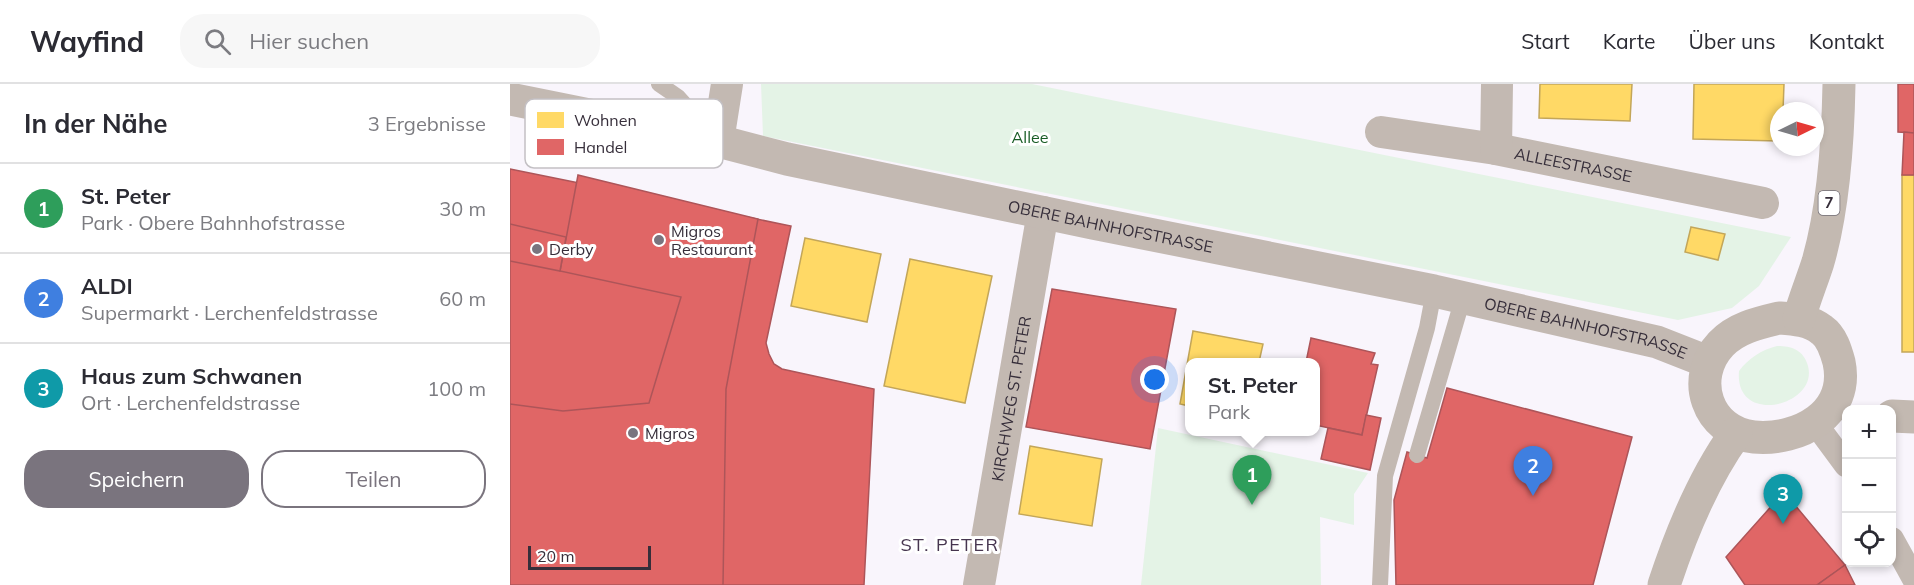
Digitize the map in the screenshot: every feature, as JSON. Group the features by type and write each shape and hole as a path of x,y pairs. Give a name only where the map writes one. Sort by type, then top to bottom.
{"main road":[{"name":"7","path":"1799,319 1818,261 1827,217 1838,127 1839,84"},
{"path":"1779,318 1799,319 1823,330 1835,347 1840,366 1834,412 1796,432 1755,437 1736,433 1714,416 1707,399 1705,381 1708,362 1722,344 1739,331 1779,318"},
{"path":"1896,416 1914,417"},
{"path":"1664,585 1685,529 1720,456 1736,433"}],"street":[{"path":"723,107 727,84"},
{"path":"1496,149 1497,84"},
{"name":"OBERE BAHNHOFSTRASSE","path":"510,99 525,102"},
{"name":"ALLEESTRASSE","path":"1382,132 1496,149 1763,203"},
{"name":"OBERE BAHNHOFSTRASSE","path":"723,143 787,159 1448,295 1657,342 1708,362"},
{"name":"KIRCHWEG ST. PETER","path":"979,585 1043,212"},
{"path":"1834,412 1845,459"},
{"path":"1896,546 1914,579"}],"lane":[{"path":"659,84 680,99"},
{"path":"1417,455 1448,295"},
{"path":"1380,585 1385,476 1427,328 1448,295"}],"green space":[{"name":"Allee","path":"761,84 1032,84 1791,237 1759,286 1732,308 1678,320 763,136"},
{"path":"1777,346 1791,348 1802,354 1807,363 1808,378 1802,390 1791,399 1777,404 1763,405 1750,400 1741,389 1739,371 1756,355"},
{"path":"1158,428 1185,434 1185,436 1195,436 1368,473 1354,494 1354,525 1320,517 1321,585 1141,585"}],"building: Wohnen":[{"path":"1540,84 1632,84 1630,121 1539,118"},
{"path":"1694,84 1784,84 1783,102 1770,102 1770,141 1693,139"},
{"path":"1902,175 1914,175 1914,352 1902,352"},
{"path":"1691,227 1725,234 1718,260 1685,252"},
{"path":"805,238 881,254 867,322 791,306"},
{"path":"910,259 992,276 965,403 884,386"},
{"path":"1193,331 1263,344 1260,358 1188,358"},
{"path":"1185,376 1185,405 1180,404"},
{"path":"1030,446 1102,459 1092,526 1019,514"}],"building: Handel":[{"path":"1898,84 1914,84 1914,133 1898,132"},
{"path":"1904,132 1914,133 1914,175 1902,175"},
{"path":"510,169 791,226 766,343 774,364 782,369 874,389 864,585 510,585"},
{"name":"Migros","path":"578,175 758,219 726,389 723,585 510,585 510,404 563,411 649,403 681,297 560,271"},
{"name":"Derby","path":"510,224 566,237 560,271 510,261"},
{"path":"1052,289 1176,309 1150,449 1026,427"},
{"path":"1311,338 1375,353 1371,364 1378,365 1362,435 1320,426 1320,358 1307,358"},
{"path":"1447,388 1632,437 1593,585 1396,585 1394,500 1407,452 1427,458"},
{"path":"1366,415 1381,418 1370,470 1321,459 1328,428 1362,435"},
{"path":"1784,492 1842,561 1842,567 1817,585 1745,585 1726,557"},
{"path":"1842,567 1846,567 1855,585 1817,585"}],"place":[{"name":"Migros Restaurant","path":"659,240"},
{"name":"Derby","path":"537,249"},
{"name":"Migros","path":"633,433"},
{"name":"ALDI","path":"1533,496"},
{"name":"St. Peter","path":"1252,505"},
{"name":"Haus zum Schwanen","path":"1783,524"}],"district":[{"name":"ST. PETER","path":"950,545"}]}
